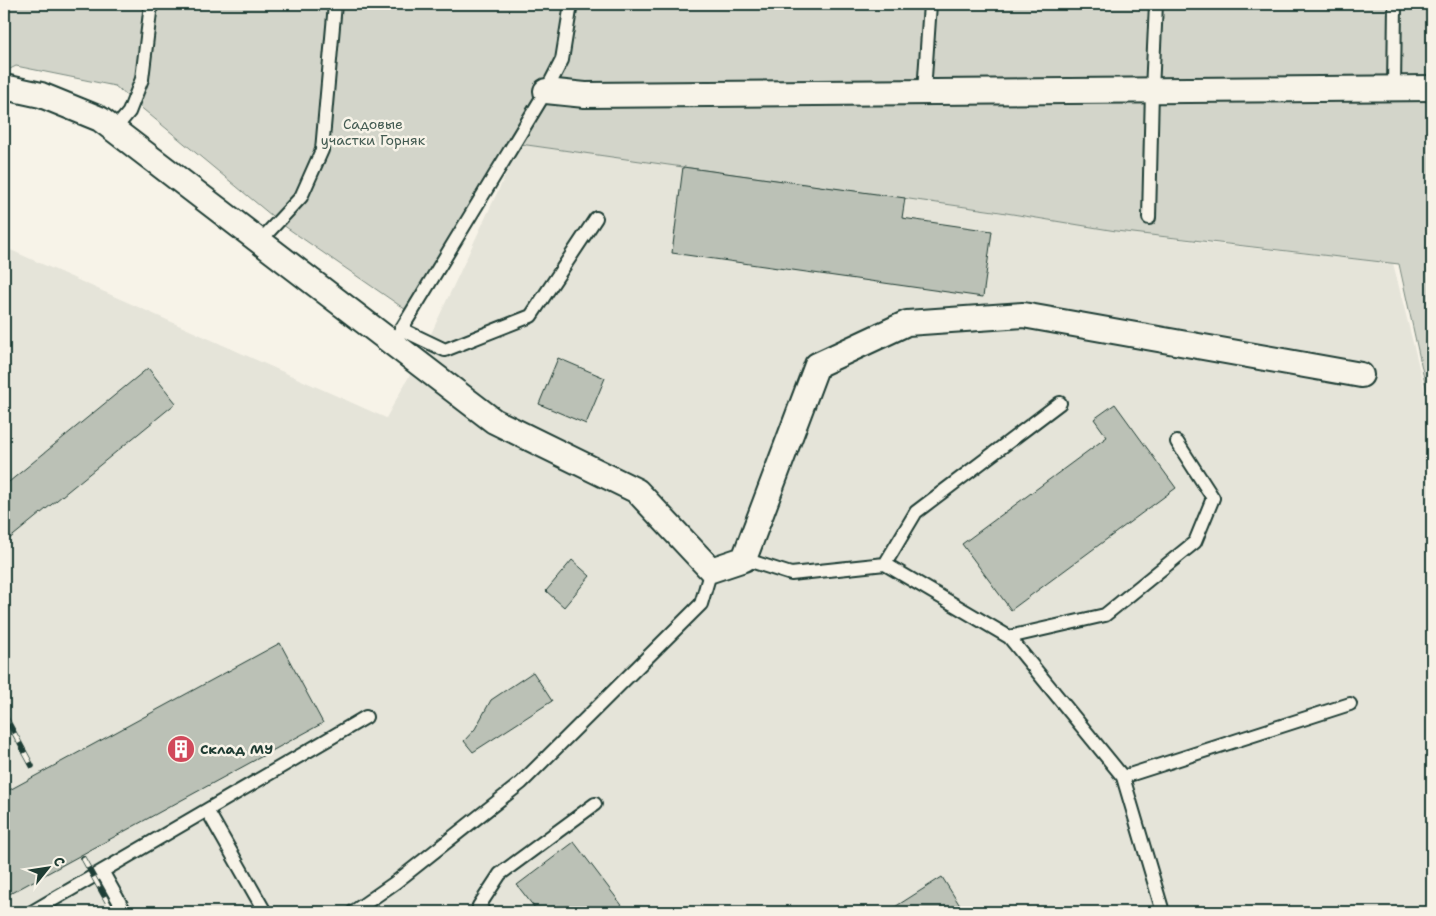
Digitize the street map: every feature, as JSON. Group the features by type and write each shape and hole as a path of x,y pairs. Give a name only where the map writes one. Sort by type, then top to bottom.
{"street":[{"path":"4,87 41,95 100,119 259,242 397,336 494,421 637,491 711,570 744,559 816,365 907,323 1023,315 1361,375"},
{"path":"546,91 585,95 1432,88"}],"lane":[{"path":"114,130 129,112 142,79 152,4"},
{"path":"259,242 301,196 322,150 335,4"},
{"path":"571,4 562,60 546,91 397,336 445,350 531,316 596,218"},
{"path":"924,92 930,4"},
{"path":"1149,218 1156,4"},
{"path":"1394,88 1395,4"},
{"path":"885,564 916,512 1060,403"},
{"path":"1009,636 1105,615 1195,542 1213,498 1177,442"},
{"path":"744,559 791,574 885,564 1009,636 1123,777 1162,912"},
{"path":"353,912 396,882 521,783 701,604 711,570"},
{"path":"1123,777 1350,704"},
{"path":"32,912 366,717"},
{"path":"484,912 479,906 500,874 595,804"},
{"path":"207,810 265,912"},
{"path":"102,872 125,912"}],"shaded area":[{"path":"520,144 905,198 1197,242 1393,263 1432,419 1432,912 4,912 4,247 386,418 422,353"}],"green space":[{"name":"Садовые участки Горняк","path":"4,4 1432,4 1432,414 1399,264 1116,231 994,211 520,144 409,312 283,225 115,86 16,66 4,72"}],"building":[{"path":"683,167 905,198 902,218 992,231 983,297 672,253"},
{"path":"558,358 605,378 586,424 539,404"},
{"path":"148,368 176,403 8,540 4,535 4,486"},
{"path":"1115,404 1176,488 1011,610 962,544 1107,437 1094,419"},
{"path":"572,560 590,576 564,607 546,591"},
{"name":"Склад МУ","path":"280,643 323,723 4,897 4,793"},
{"path":"533,672 552,701 473,752 464,741 475,729 491,700"},
{"path":"574,842 627,912 538,912 517,885"},
{"path":"942,877 964,912 887,912"}],"railway":[{"path":"4,714 32,766"},
{"path":"83,858 113,912"}],"place":[{"name":"Склад МУ","path":"181,749"}]}
